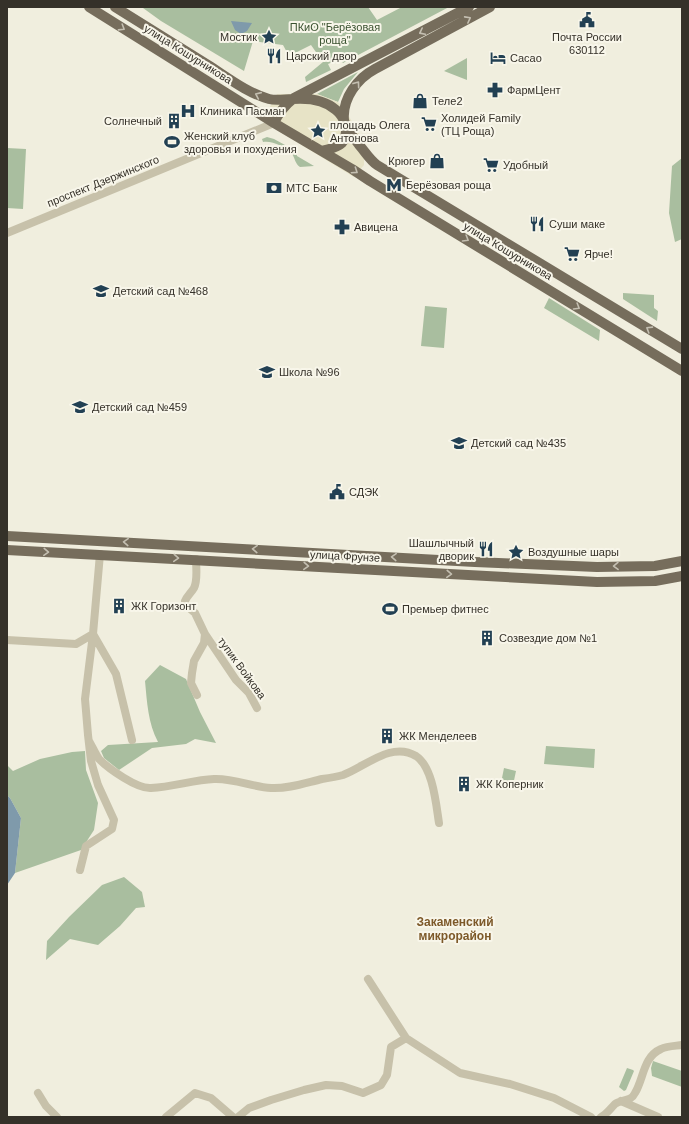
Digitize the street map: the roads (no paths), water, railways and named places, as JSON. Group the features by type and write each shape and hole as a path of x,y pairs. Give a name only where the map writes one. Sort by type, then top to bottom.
{"main road":[{"name":"улица Кошурникова","path":"89,7 274,122"},
{"name":"улица Кошурникова","path":"115,7 238,84 260,96 274,100 294,98"},
{"path":"294,98 309,98 326,103 337,110 344,120 346,128 342,143 335,147 322,151 274,122 279,112 294,98 469,7"},
{"path":"344,120 346,105 350,94 362,78 368,73 490,7"},
{"name":"улица Кошурникова","path":"344,120 351,134 371,161 682,349"},
{"name":"улица Кошурникова","path":"322,151 682,371"},
{"name":"улица Фрунзе","path":"7,536 597,567 655,566 682,561"},
{"name":"улица Фрунзе","path":"7,550 597,582 655,580 682,576"},
{"path":"365,556 365,570"},
{"path":"427,559 427,573"}],"street":[{"name":"проспект Дзержинского","path":"7,233 274,122"},
{"path":"80,870 86,846 112,829 114,820 98,785 91,761 85,698 93,634 100,554"},
{"path":"196,560 195,583 185,601 188,607 195,613 204,634"},
{"path":"7,640 76,644 93,634"},
{"path":"93,634 116,674 132,740"},
{"name":"тупик Войкова","path":"197,695 191,683 192,673 194,661 204,643 204,634"},
{"name":"тупик Войкова","path":"204,634 236,680 249,693 257,708"},
{"path":"89,741 99,759 127,780 138,786 150,788 224,778 271,788 284,787 342,775 384,755 396,751 406,752 416,756 427,769 435,796 439,823"},
{"path":"368,979 406,1038 460,1073 510,1084 554,1098 592,1117"},
{"path":"238,1117 249,1108 270,1100 326,1085 342,1086 363,1093 381,1086 387,1076 391,1048 397,1042 406,1038"},
{"path":"601,1117 607,1114 615,1104 621,1101 626,1101 632,1097 651,1056 660,1049 682,1045"},
{"path":"38,1093 46,1106 57,1117"},
{"path":"166,1117 195,1093 211,1098 233,1117"},
{"path":"621,1101 658,1117"}],"water":[{"path":"231,21 252,23 247,31 241,34 235,30"},
{"path":"7,795 21,818 15,873 7,885"}],"place":[{"name":"Почта России 630112","path":"587,20"},
{"name":"Мостик","path":"269,37"},
{"name":"Царский двор","path":"274,56"},
{"name":"Cacao","path":"498,58"},
{"name":"ФармЦент","path":"495,90"},
{"name":"Теле2","path":"420,101"},
{"name":"Клиника Пасман","path":"188,111"},
{"name":"Солнечный","path":"174,121"},
{"name":"Холидей Family (ТЦ Роща)","path":"429,124"},
{"name":"площадь Олега Антонова","path":"318,131"},
{"name":"Женский клуб здоровья и похудения","path":"172,142"},
{"name":"Крюгер","path":"437,161"},
{"name":"Удобный","path":"491,165"},
{"name":"Берёзовая роща","path":"394,185"},
{"name":"МТС Банк","path":"274,188"},
{"name":"Суши маке","path":"537,224"},
{"name":"Авицена","path":"342,227"},
{"name":"Ярче!","path":"572,254"},
{"name":"Детский сад №468","path":"101,291"},
{"name":"Школа №96","path":"267,372"},
{"name":"Детский сад №459","path":"80,407"},
{"name":"Детский сад №435","path":"459,443"},
{"name":"СДЭК","path":"337,492"},
{"name":"Шашлычный дворик","path":"486,549"},
{"name":"Воздушные шары","path":"516,552"},
{"name":"ЖК Горизонт","path":"119,606"},
{"name":"Премьер фитнес","path":"390,609"},
{"name":"Созвездие дом №1","path":"487,638"},
{"name":"ЖК Менделеев","path":"387,736"},
{"name":"ЖК Коперник","path":"464,784"}],"district":[{"name":"Закаменский микрорайон","path":"455,929"}],"park label":[{"name":"ПКиО \"Берёзовая роща\"","path":"335,33"}]}
